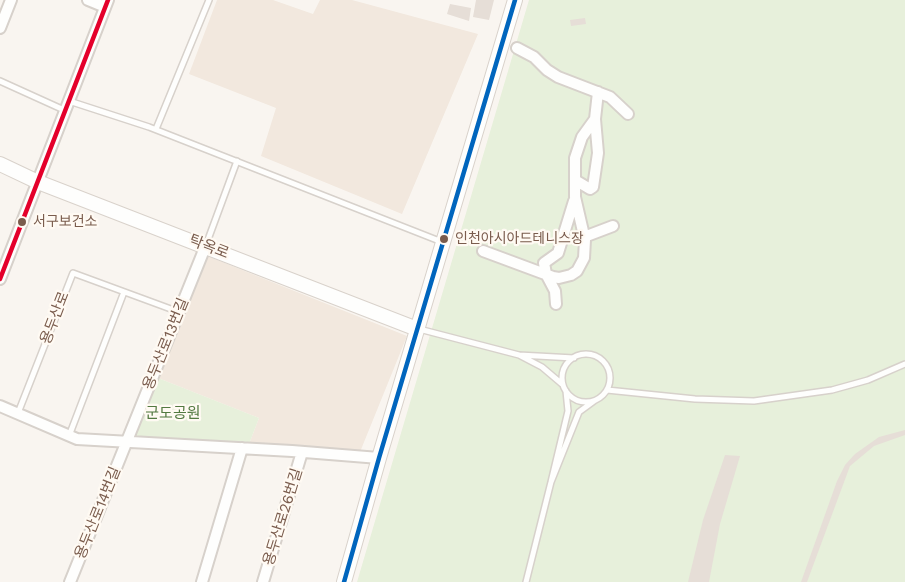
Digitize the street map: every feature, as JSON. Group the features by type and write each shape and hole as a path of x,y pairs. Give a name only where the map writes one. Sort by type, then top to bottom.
{"main road":[{"path":"344,582 515,0"},
{"name":"탁옥로","path":"0,164 38,182 206,245 417,329"}],"street":[{"path":"0,28 11,0"},
{"path":"0,279 106,4 88,0"},
{"path":"517,48 534,57 558,77 610,97 628,114"},
{"path":"576,180 590,189 593,187 598,153 595,119 598,92"},
{"path":"556,304 555,291 546,274 544,263 558,253 575,197 578,149 582,137 595,119"},
{"path":"483,251 559,278 571,275 577,271 584,258 584,237 575,197"},
{"path":"584,237 612,226"},
{"name":"용두산로13번길","path":"127,443 206,245"},
{"path":"0,406 76,439 379,458"},
{"name":"용두산로14번길","path":"70,582 127,443"},
{"path":"202,582 242,448"},
{"name":"용두산로26번길","path":"263,582 302,452"}],"lane":[{"path":"156,129 209,0"},
{"path":"0,81 66,105 156,129 443,243"},
{"path":"206,245 237,161"},
{"name":"용두산로","path":"18,413 72,273 179,312"},
{"path":"69,436 124,292"},
{"path":"417,329 519,356 542,368 563,384"},
{"path":"519,356 574,358 588,354 603,361 610,375 607,390 579,412 551,482"},
{"path":"526,582 568,411 563,384 564,369 574,358"},
{"path":"607,390 695,399 754,401 832,390 868,380 905,364"},
{"path":"566,391 578,401 594,401"}],"shaded area":[{"path":"217,0 273,0 313,14 320,0 352,0 478,34 402,214 261,156 276,108 189,74"},
{"path":"207,256 407,336 360,452 249,444 259,418 158,378"}],"green space":[{"path":"529,0 905,0 905,582 357,582"},
{"name":"군도공원","path":"158,378 259,418 249,444 151,441 135,435"}],"building":[{"path":"476,0 494,0 489,20 473,17"},
{"path":"450,4 471,8 469,21 447,14"},
{"path":"585,18 586,24 571,26 570,20"},
{"path":"905,430 905,435 874,446 850,466 807,582 801,582 837,481 845,465 855,454 879,437"},
{"path":"725,455 740,456 720,524 709,582 688,582 703,520"}],"transit line":[{"path":"0,279 108,0"},
{"path":"344,582 515,0"}],"place":[{"name":"서구보건소","path":"22,222"},
{"name":"인천아시아드테니스장","path":"444,239"}]}
